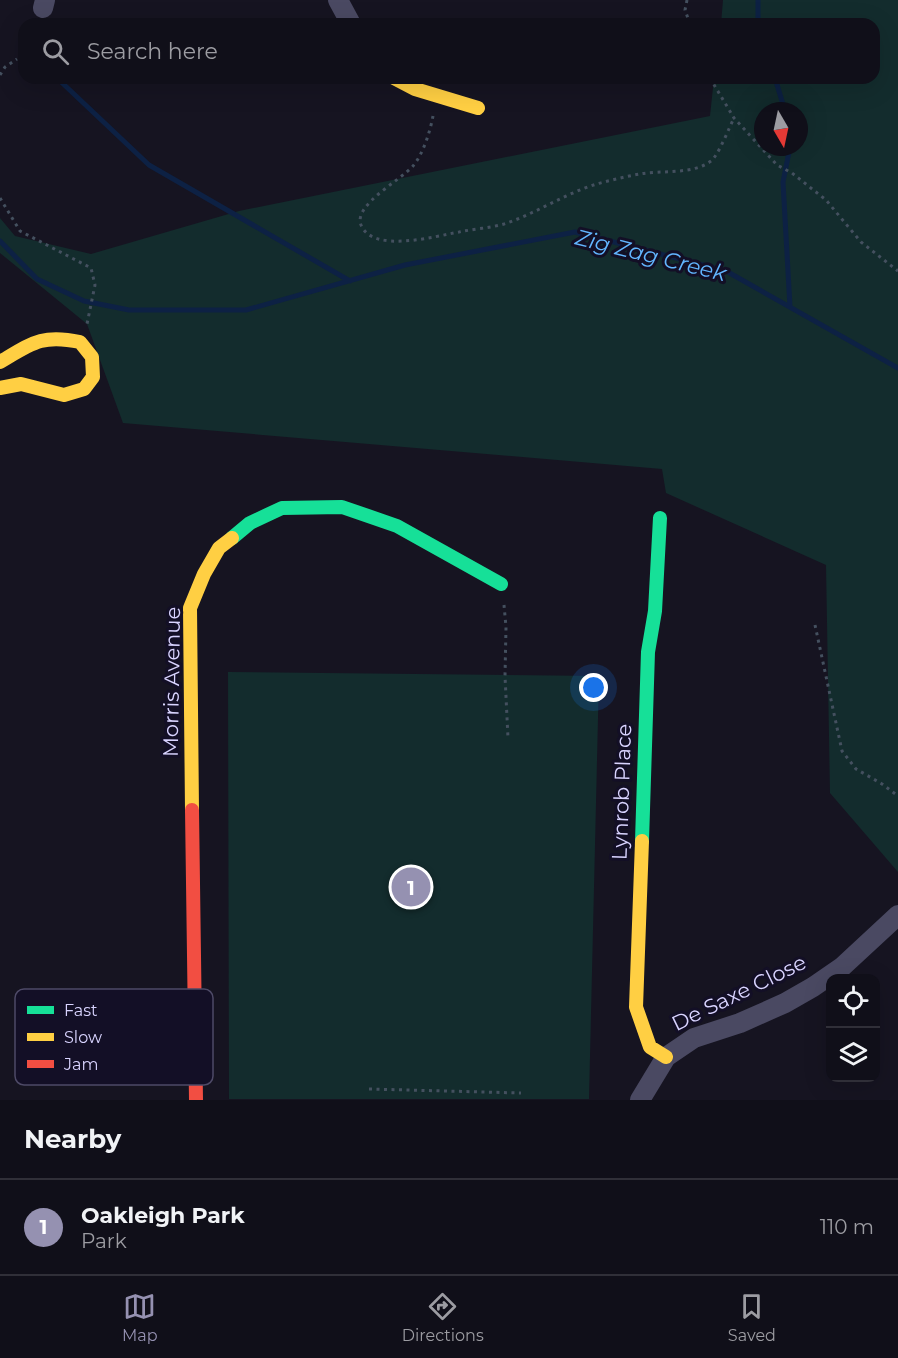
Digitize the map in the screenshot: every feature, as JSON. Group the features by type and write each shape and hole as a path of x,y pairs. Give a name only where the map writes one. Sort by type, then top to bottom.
{"street":[{"path":"338,0 348,18"},
{"path":"404,84 415,90 478,108"},
{"path":"0,362 36,341 60,338 80,342 92,357 93,377 84,389 64,395 21,384 0,387"},
{"name":"Morris Avenue","path":"194,989 190,608 204,574 219,548 250,523 282,508 342,507 397,526 501,584"},
{"name":"Lynrob Place","path":"660,518 654,611 648,652 636,1007 650,1047 666,1057"},
{"name":"De Saxe Close","path":"640,1100 666,1057 694,1038 740,1023 785,1003 813,987 842,967 898,915"},
{"name":"Morris Avenue","path":"195,1085 195,1100"}],"path":[{"path":"687,0 685,10 688,18"},
{"path":"0,75 5,67 17,59"},
{"path":"714,84 734,118 777,165 792,173 826,200 861,242 898,271"},
{"path":"431,129 415,164 402,178 364,208 360,216 362,225 369,236 406,241 503,224 574,191 640,174 695,168 712,161 734,118"},
{"path":"0,198 20,231 91,268 95,285 87,324"},
{"path":"816,625 842,751 856,769 898,796"},
{"path":"506,627 505,676 508,738"},
{"path":"369,1089 521,1093"}],"green space":[{"path":"723,0 898,0 898,872 830,793 826,565 666,493 662,469 123,423 87,324 0,253 0,218 15,236 91,254 239,211 710,116 713,84 880,84 880,18 722,18"},
{"path":"228,672 599,676 589,1099 229,1099"}],"waterway":[{"path":"758,0 758,18"},
{"name":"Zig Zag Creek","path":"63,84 149,165 350,281"},
{"path":"777,84 782,102"},
{"path":"788,156 783,182 790,307"},
{"name":"Zig Zag Creek","path":"0,241 37,279 84,301 129,310 246,310 405,265 575,232 726,271 898,368"}],"traffic: fast":[{"path":"232,538 250,523 282,508 342,507 397,526 501,584"},
{"path":"642,841 648,652 655,611 660,518"}],"traffic: slow":[{"path":"405,84 478,108"},
{"path":"0,362 38,342 56,339 80,342 92,357 93,377 84,389 64,395 21,384 0,388"},
{"path":"192,810 190,608 204,574 219,548 232,538"},
{"path":"642,841 636,1007 650,1047 666,1057"}],"traffic: jam":[{"path":"192,810 194,989"},
{"path":"196,1085 196,1100"}],"place":[{"name":"Oakleigh Park","path":"411,887"}]}
